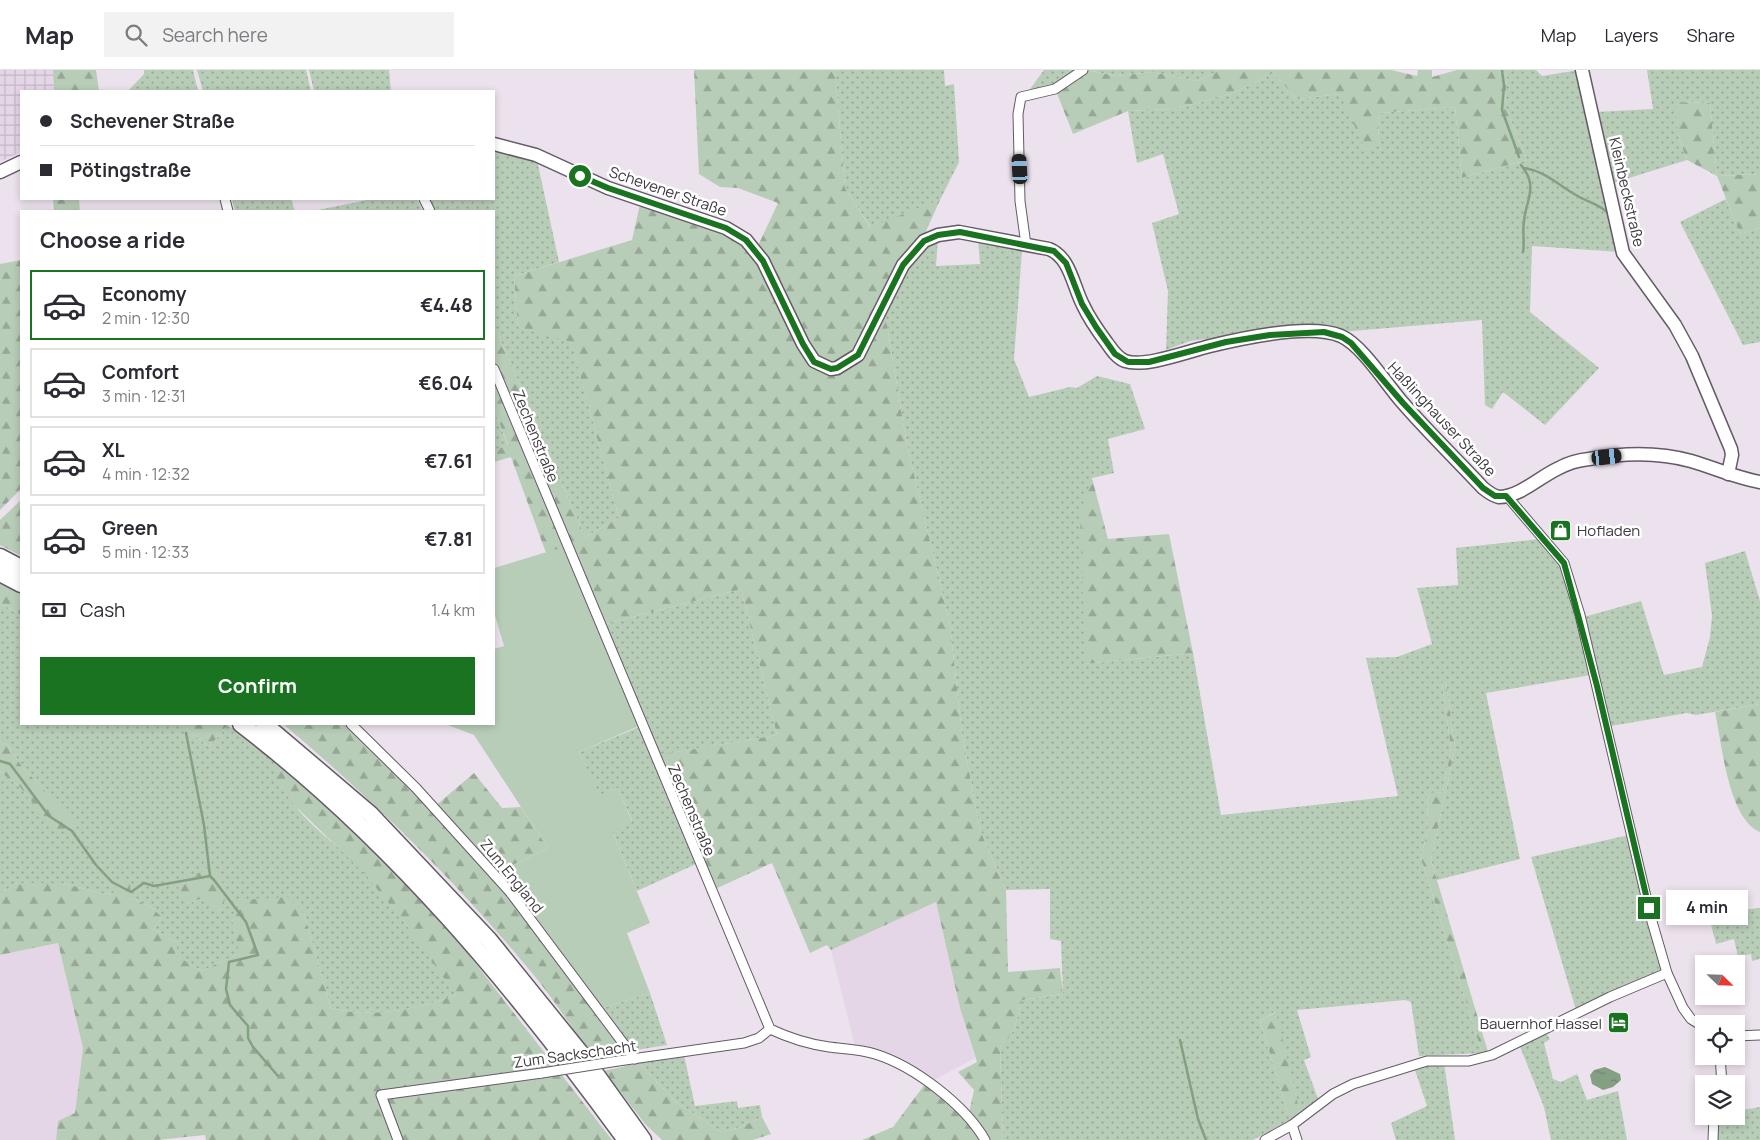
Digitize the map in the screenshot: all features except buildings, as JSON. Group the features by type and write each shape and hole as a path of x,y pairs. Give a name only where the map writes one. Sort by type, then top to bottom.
{"highway":[{"path":"0,557 20,567"},
{"path":"0,573 20,583"},
{"path":"242,725 305,774 372,835 454,922 532,1014 626,1140"},
{"path":"265,725 370,814 489,940 582,1055 643,1140"},
{"path":"620,1108 654,1140"}],"main road":[{"name":"Kleinbeckstraße","path":"1582,70 1623,253 1675,325 1692,356 1731,449 1732,455 1728,474"},
{"name":"Schevener Straße","path":"495,144 536,155 608,188 726,228 746,240 763,261 803,344 814,362 831,369 837,368 858,355 899,272 924,241 938,235 960,232 1048,249 1058,254 1066,263 1082,304 1103,338 1119,358 1134,363"},
{"path":"0,172 20,162"},
{"name":"Haßlinghauser Straße","path":"1134,363 1241,339 1270,335 1324,332 1342,337 1360,352 1403,403 1483,488 1495,496 1506,496"},
{"path":"1506,496 1558,468 1589,459 1626,455 1660,455 1690,461 1728,474 1760,482"}],"street":[{"path":"1026,246 1020,201 1018,114 1020,97 1055,89 1083,70"},
{"name":"Zechenstraße","path":"495,371 770,1030"},
{"path":"1506,496 1564,563 1580,615 1651,918 1667,974 1682,1008 1695,1021"},
{"name":"Zum England","path":"352,725 416,788 510,892 635,1059"},
{"path":"1265,1140 1292,1126 1333,1094 1353,1084 1426,1061 1468,1061 1492,1055 1610,997 1667,974"},
{"path":"770,1030 804,1042 876,1054 910,1070 947,1097 976,1124 985,1140"},
{"name":"Zum Sackschacht","path":"398,1140 381,1095 744,1043 759,1038 770,1030"},
{"path":"1745,1036 1760,1035"},
{"path":"1712,1140 1713,1125"},
{"path":"1292,1126 1297,1140"}],"shaded area":[{"path":"0,70 53,70 54,90 20,90 20,152 0,162"},
{"path":"936,902 960,1008 975,1058 930,1082 855,1046 831,950"},
{"path":"58,943 83,1048 75,1113 58,1122 56,1140 0,1140 0,955"}],"green space":[{"path":"53,70 96,70 99,90 54,90"},
{"path":"144,70 193,70 198,90 129,90 144,74"},
{"path":"197,70 306,70 311,90 203,90"},
{"path":"309,70 389,70 391,90 314,90"},
{"path":"694,70 835,70 845,188 870,227 940,200 923,238 857,353 837,366 816,361 757,248 778,203 738,188 720,187 699,174"},
{"path":"835,70 944,70 945,86 954,84 959,162 940,200 871,228 845,188"},
{"path":"1044,70 1080,70 1054,88 1025,96"},
{"path":"1086,70 1117,76 1151,72 1197,81 1220,70 1391,70 1417,76 1418,70 1432,70 1432,77 1457,70 1507,70 1505,106 1527,160 1462,178 1455,107 1379,113 1378,146 1366,151 1340,94 1297,99 1273,73 1231,94 1174,109 1128,111 1073,134 1056,91"},
{"path":"1087,70 1220,70 1197,81 1151,72 1117,76"},
{"path":"1507,70 1536,70 1542,76 1579,70 1621,252 1532,246 1530,312 1599,368 1545,425 1503,392 1492,409 1485,405 1482,320 1341,332 1279,330 1190,341 1166,350 1168,291 1152,223 1179,214 1163,154 1137,163 1128,111 1174,109 1231,94 1273,73 1297,99 1340,94 1378,146 1379,113 1455,107 1462,178 1527,160 1505,106"},
{"path":"1647,70 1760,70 1760,174 1717,176 1710,103 1677,102 1678,136 1687,160 1610,184 1596,112 1653,109"},
{"path":"1676,102 1710,103 1717,176 1687,160 1678,136"},
{"path":"495,148 537,160 559,262 514,276 518,327 571,341 619,518 585,537 495,327 495,210 432,210 426,200 495,200"},
{"path":"1760,174 1760,228 1740,234 1717,176"},
{"path":"1726,199 1740,234 1760,228 1760,342 1743,345 1680,222"},
{"path":"53,200 79,200 80,210 54,210"},
{"path":"232,200 291,200 295,210 235,210"},
{"path":"367,200 418,200 422,210 318,210"},
{"path":"640,204 696,220 745,243 761,263 812,363 847,365 884,308 907,445 950,625 962,733 980,830 1006,890 1008,972 1060,968 1063,994 1022,1000 1014,1030 1000,1047 1003,1140 987,1140 969,1113 974,1090 958,1072 977,1062 960,1008 936,902 831,950 827,945 810,953 772,863 715,889 659,755 777,735 741,589 606,624 572,545 546,553 511,457 495,462 495,451 508,445 495,412 495,327 585,537 619,518 571,342 518,327 514,276 632,240"},
{"path":"938,238 936,266 980,264 978,239 1022,251 1014,359 1029,397 1070,387 1077,388 1097,376 1130,384 1145,429 1108,439 1114,473 1092,478 1085,664 1193,653 1221,815 1398,796 1366,658 1397,657 1432,644 1417,588 1458,585 1456,548 1539,539 1557,559 1563,570 1591,675 1486,693 1520,859 1437,880 1431,860 1455,748 1446,682 1442,683 1451,748 1443,792 1427,794 1428,828 1421,858 1482,1053 1419,1056 1411,1002 1405,1000 1297,1010 1311,1057 1304,1060 1318,1099 1301,1117 1275,1012 1260,1021 1290,1120 1253,1140 1003,1140 1000,1047 1014,1030 1022,1000 1063,994 1061,941 1050,939 1050,889 1006,890 980,830 962,733 950,625 907,445 884,308 905,266 926,243"},
{"path":"20,260 20,490 0,510 0,264"},
{"path":"495,412 508,446 495,451"},
{"path":"1092,478 1108,539 1169,534 1193,653 1085,664 1080,513"},
{"path":"20,501 20,555 0,545 0,520"},
{"path":"567,546 607,653 639,726 579,752 600,796 618,788 632,822 612,831 650,923 627,933 650,993 599,1009 497,873 548,848 474,735 448,725 495,725 495,649 504,646 495,615 495,568"},
{"path":"1745,551 1760,601 1760,704 1696,715 1687,713 1611,726 1584,617 1641,601 1664,675 1702,667 1710,637 1712,616 1705,563"},
{"path":"0,583 20,593 20,614 0,603"},
{"path":"741,589 777,735 660,755 606,624"},
{"path":"0,603 20,614 20,725 182,725 209,747 228,725 276,762 280,780 288,796 299,811 367,876 413,934 456,995 395,1011 362,1013 331,1008 304,913 232,919 240,953 202,971 176,956 177,942 153,929 162,917 151,907 131,898 116,893 104,894 63,883 17,883 0,894 0,772 19,786 56,830 78,826 23,768 8,745 0,741","holes":["213,868 222,911 202,899 185,904"]},
{"path":"1446,682 1455,748 1431,860 1488,1052 1482,1053 1421,858 1428,828 1427,793 1443,792 1451,748 1442,683"},
{"path":"1760,704 1760,832 1749,824 1740,812 1734,797 1728,779 1715,712"},
{"path":"182,725 228,725 209,747"},
{"path":"284,725 348,725 434,807 474,773 502,808 521,807 548,848 497,873 627,1055 594,1059 536,978 499,934 410,840 316,752"},
{"path":"639,727 696,864 637,891 612,831 632,821 618,788 600,797 579,752"},
{"path":"0,741 8,745 23,768 79,826 56,831 19,786 0,772"},
{"path":"276,762 361,838 466,951 612,1140 206,1140 205,1135 158,1140 56,1140 58,1121 75,1113 83,1048 58,943 0,955 0,894 17,883 63,883 104,894 116,893 117,880 130,883 131,898 151,907 162,917 153,929 177,942 177,956 202,971 239,953 232,919 242,900 288,897 304,913 331,1008 362,1013 394,1011 456,995 404,922 365,874 291,802 278,778"},
{"path":"1629,835 1662,972 1576,1010 1531,857"},
{"path":"213,868 227,890 222,911 201,899 185,904 175,881"},
{"path":"1760,908 1760,959 1752,961 1751,954 1738,955 1734,939 1716,944 1708,913"},
{"path":"650,993 667,1045 636,1050 599,1009"},
{"path":"1276,1012 1301,1117 1290,1120 1260,1021"},
{"path":"1545,1032 1550,1039 1544,1043 1553,1079 1561,1082 1577,1074 1587,1100 1618,1091 1627,1140 1551,1140 1544,1107 1519,1044"},
{"path":"684,1055 695,1106 737,1101 738,1108 760,1105 762,1117 741,1127 722,1132 677,1103 639,1063"},
{"path":"1444,1062 1455,1140 1396,1140 1391,1123 1427,1106 1414,1067"},
{"path":"639,1063 677,1103 722,1132 741,1127 762,1117 771,1134 753,1140 662,1140 646,1125 604,1071"},
{"path":"925,1084 974,1125 982,1140 862,1140 893,1127"},
{"path":"1760,1107 1760,1140 1714,1140 1715,1125 1745,1125 1745,1110"}],"water":[{"path":"1605,1067 1620,1074 1621,1080 1613,1087 1603,1090 1592,1084 1590,1075 1594,1070"}],"waterway":[{"path":"1502,70 1504,86 1502,110 1519,157"},
{"path":"1521,165 1529,180 1530,187 1523,225 1523,252"},
{"path":"1524,168 1545,175 1607,212"},
{"path":"186,733 204,825 210,876"},
{"path":"0,761 10,764 49,816 72,831 96,865 112,882 131,892 144,883 154,886 210,876 214,880 246,922 258,955 229,962 226,989 230,1005 248,1026 248,1038 253,1047 278,1076"},
{"path":"1180,1040 1198,1119 1206,1140"}],"place":[{"name":"Hofladen","path":"1561,530"},
{"name":"Bauernhof Hassel","path":"1618,1023"}],"route":[{"path":"580,176 643,201 726,228 746,240 763,261 803,344 814,362 831,369 837,368 858,355 872,323 903,265 924,241 950,232 971,233 1054,251 1066,263 1082,304 1103,338 1119,358 1128,362 1149,362 1226,342 1270,335 1324,332 1342,337 1351,343 1403,403 1483,488 1495,496 1506,496 1564,563 1580,615 1649,908"}]}
